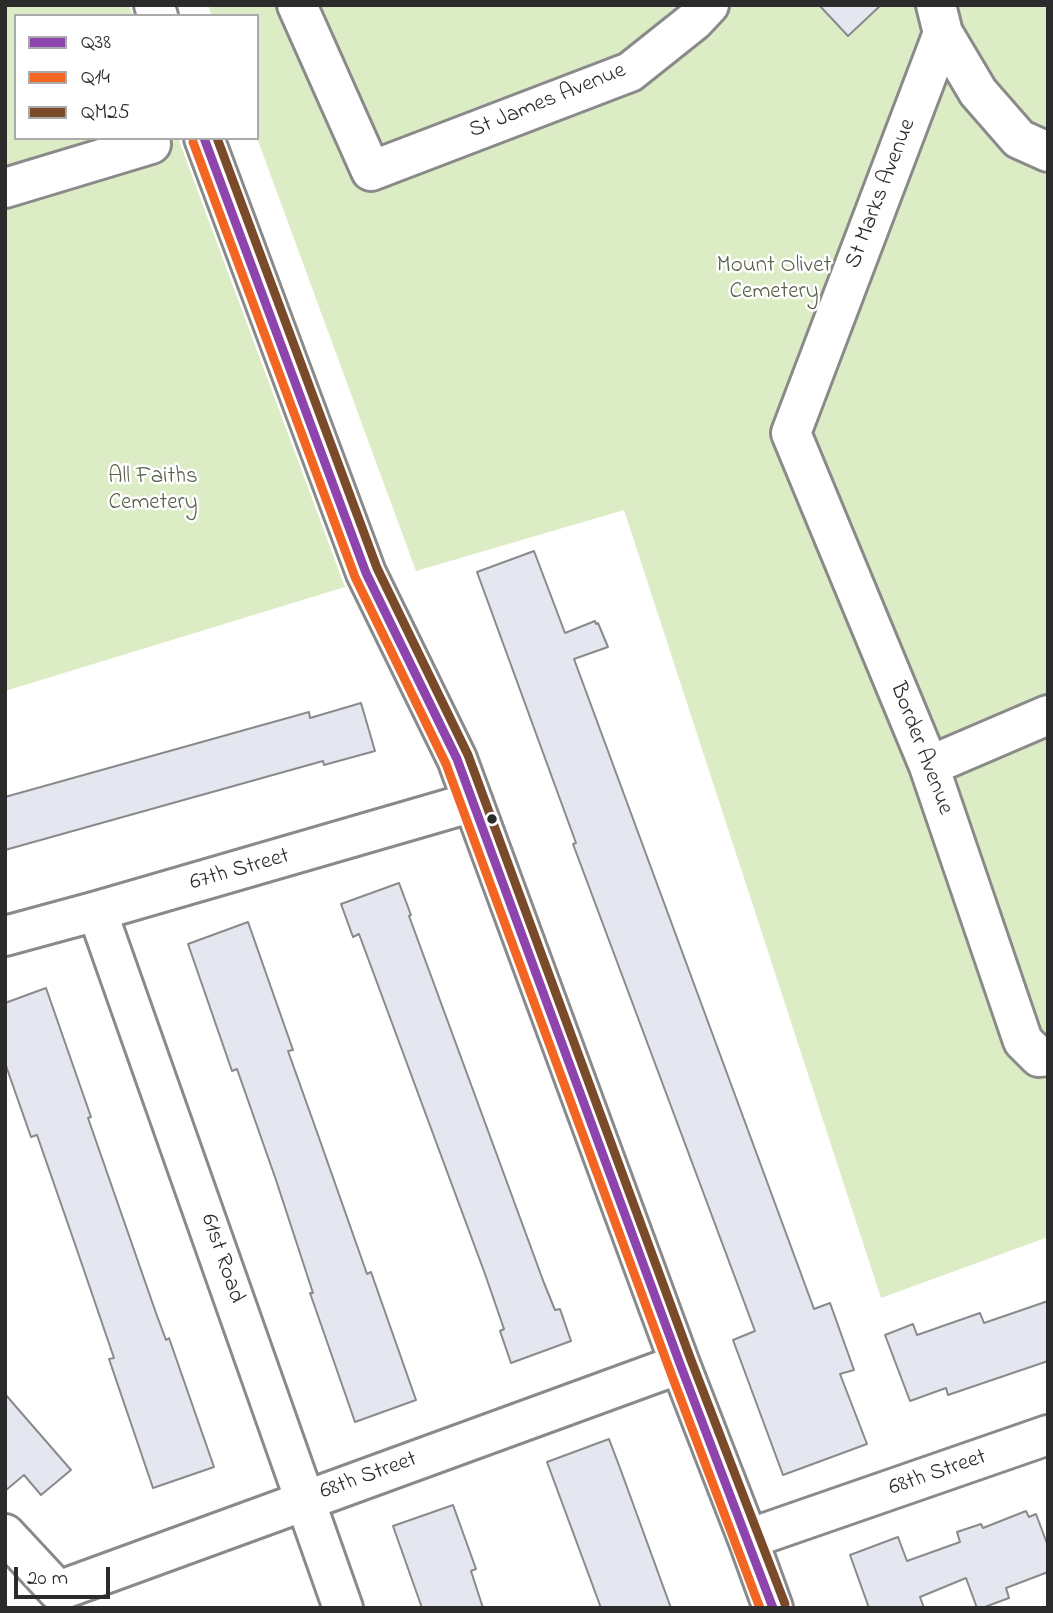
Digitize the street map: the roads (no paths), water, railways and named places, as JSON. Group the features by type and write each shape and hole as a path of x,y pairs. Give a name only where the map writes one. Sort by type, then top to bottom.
{"street":[{"name":"St James Avenue","path":"297,5 371,171 630,72 694,21 709,5"},
{"path":"940,19 978,92 1019,139 1048,152"},
{"name":"St Marks Avenue","path":"791,433 940,19"},
{"path":"205,140 366,573 457,759 773,1608"},
{"path":"5,188 151,144"},
{"name":"Border Avenue","path":"791,433 929,766 1023,1041 1039,1057 1048,1056"},
{"path":"929,766 1048,715"},
{"name":"67th Street","path":"5,936 473,802"},
{"name":"61st Road","path":"97,911 343,1608"},
{"name":"68th Street","path":"5,1534 58,1591 680,1364"},
{"name":"68th Street","path":"748,1539 1048,1435"}],"park label":[{"name":"Mount Olivet Cemetery","path":"774,280"},
{"name":"All Faiths Cemetery","path":"153,491"}]}
